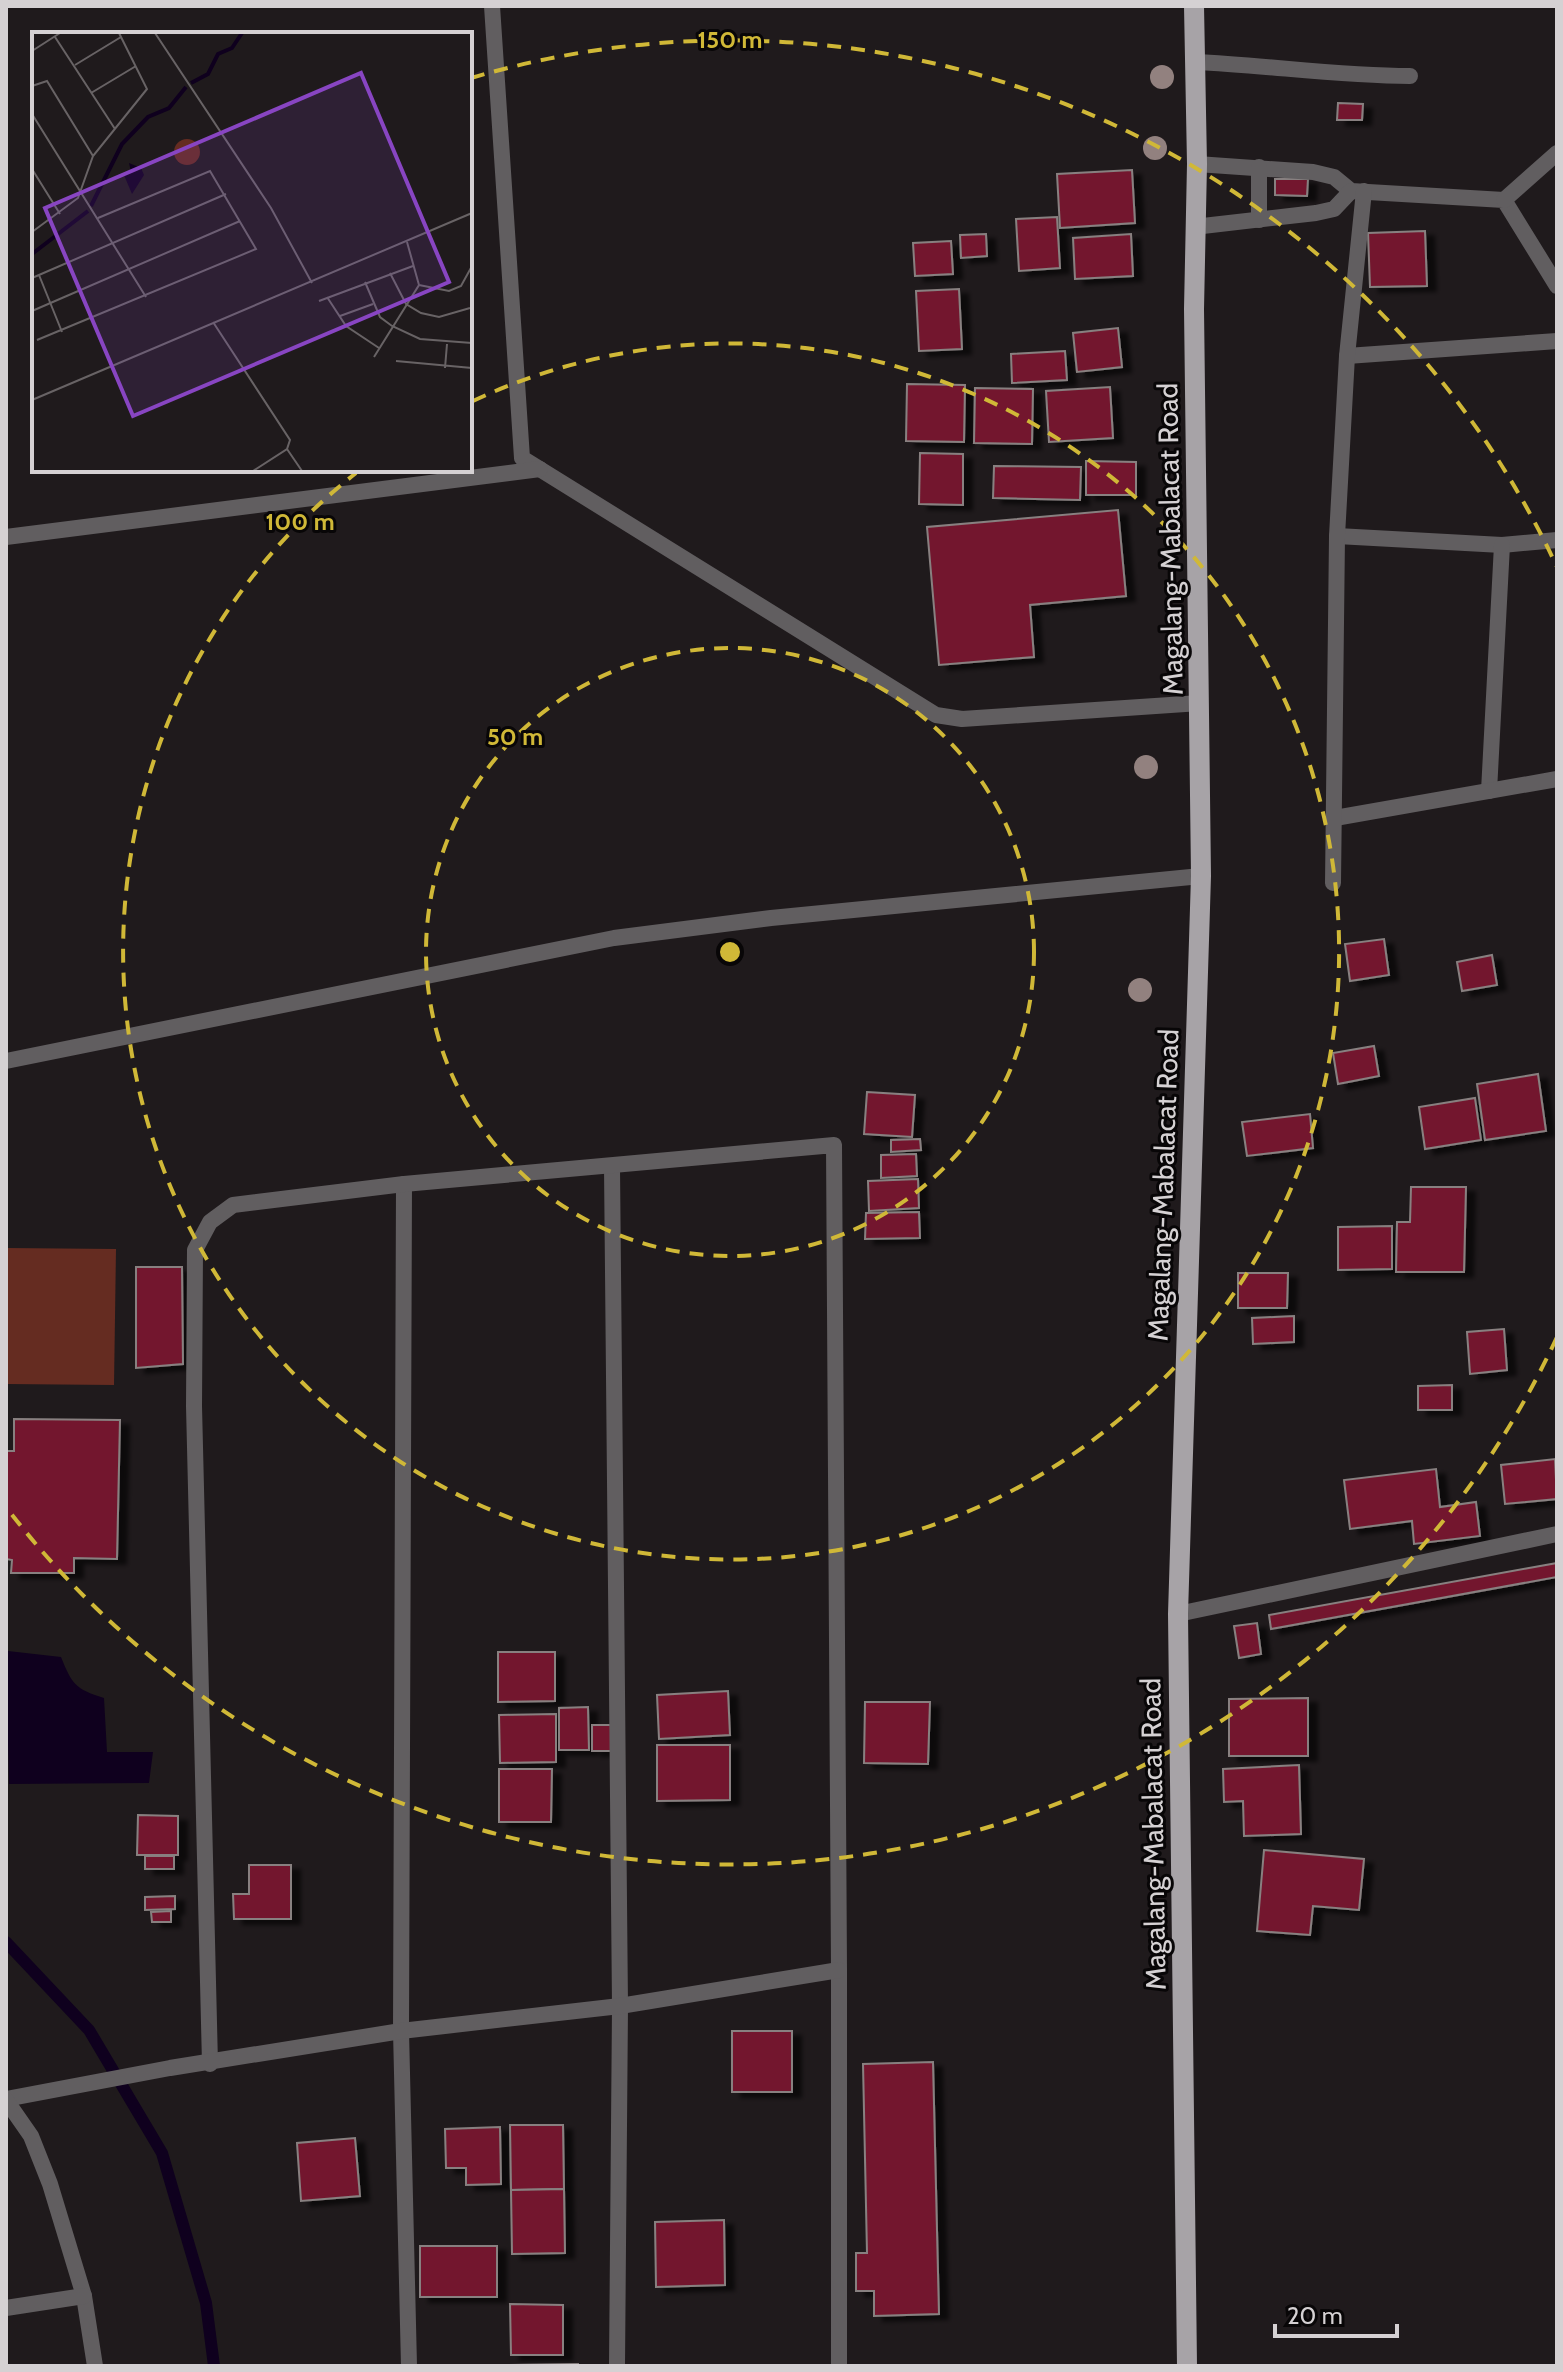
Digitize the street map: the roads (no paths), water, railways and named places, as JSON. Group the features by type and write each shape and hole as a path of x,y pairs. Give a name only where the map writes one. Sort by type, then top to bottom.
{"main road":[{"name":"Magalang-Mabalacat Road","path":"1187,2366 1178,1614 1201,876 1194,6"}],"street":[{"path":"492,6 522,458 936,715 962,719 1200,703"},
{"path":"1195,62 1366,76 1410,76"},
{"path":"1197,164 1313,172 1334,177 1358,191 1504,200 1557,153"},
{"path":"1259,167 1259,220"},
{"path":"1194,227 1334,209 1358,191"},
{"path":"1333,883 1337,536 1358,191"},
{"path":"1504,200 1557,286"},
{"path":"1347,356 1557,341"},
{"path":"6,537 540,469"},
{"path":"1337,536 1502,545 1557,540"},
{"path":"1489,791 1502,545"},
{"path":"1335,818 1557,779"},
{"path":"6,1061 614,938 771,918 1201,876"},
{"path":"210,2064 194,1406 195,1250 210,1222 233,1205 404,1184 834,1145 839,2366"},
{"path":"612,1167 620,2006 617,2366"},
{"path":"404,1184 401,2031 409,2366"},
{"path":"1178,1614 1557,1534"},
{"path":"95,2366 84,2296 50,2184 31,2136 6,2100 170,2068 401,2031 620,2006 839,1970"},
{"path":"6,2308 84,2296"}],"waterway":[{"path":"6,1942 89,2030 162,2153 206,2303 214,2366"}]}
